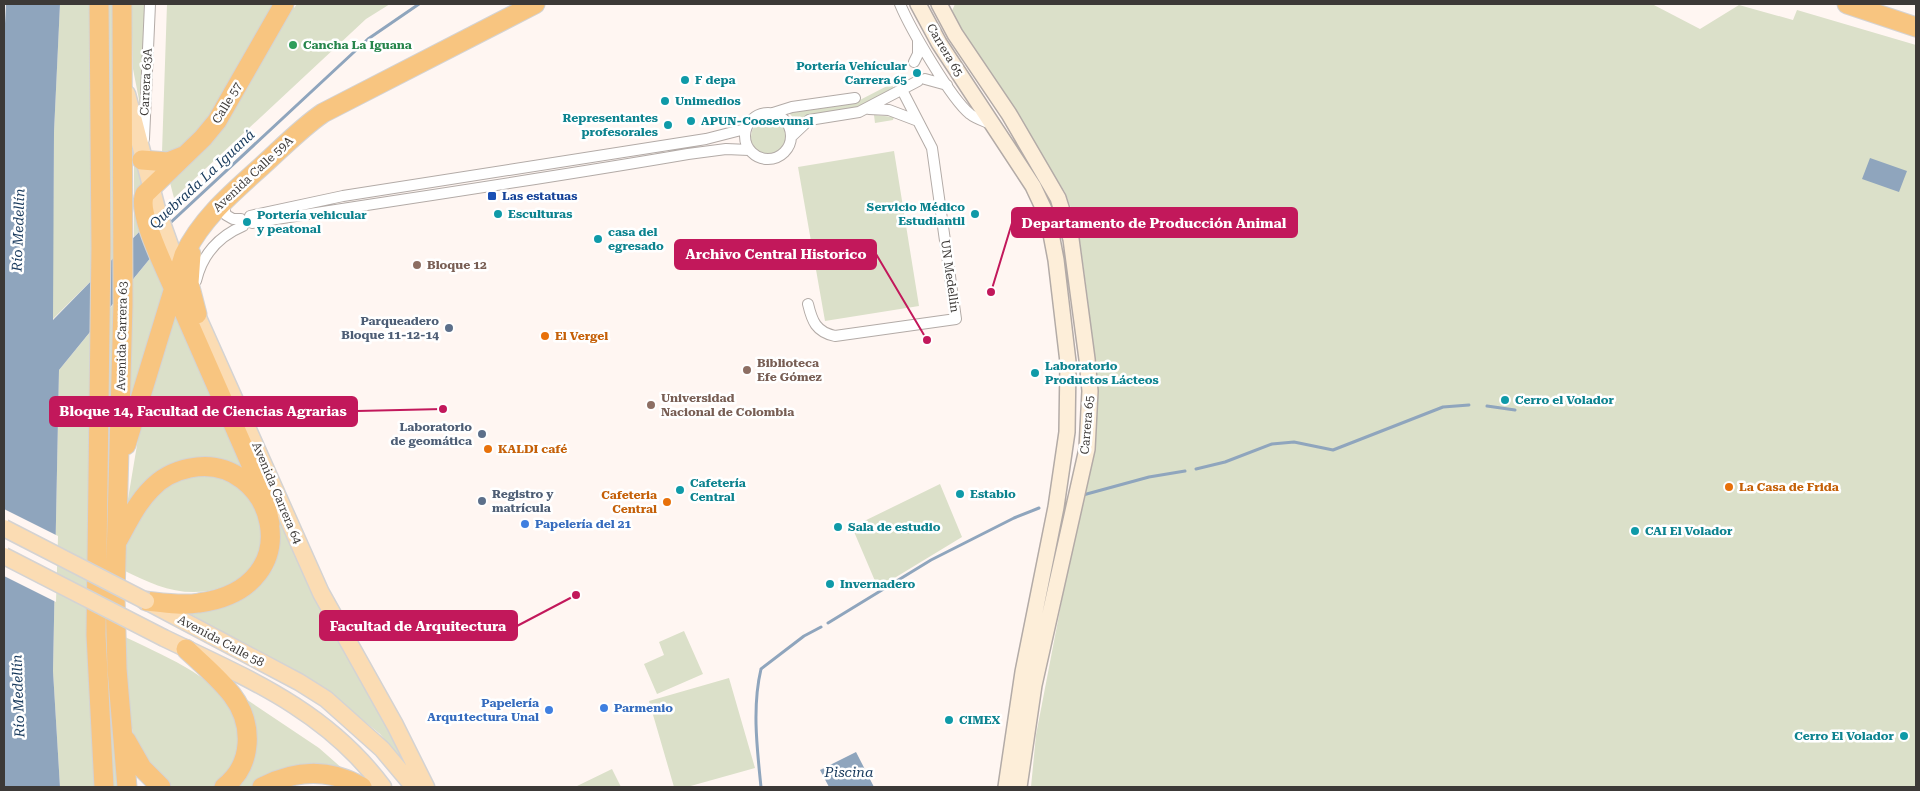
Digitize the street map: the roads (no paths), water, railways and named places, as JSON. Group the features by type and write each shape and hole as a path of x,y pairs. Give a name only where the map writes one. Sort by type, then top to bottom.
{"highway":[{"name":"Avenida Carrera 63","path":"99,4 101,248 96,635 104,787"},
{"name":"Avenida Carrera 63","path":"122,4 123,304 116,643 127,787"},
{"name":"Calle 57","path":"150,188 188,153 217,121 284,4"},
{"name":"Avenida Calle 59A","path":"119,470 176,279 197,231 228,198 301,130 323,113 535,4"},
{"path":"1847,4 1916,28"},
{"path":"142,160 168,162 188,153"},
{"name":"Avenida Carrera 64","path":"150,188 143,198 151,212 176,279"},
{"path":"197,231 189,266 192,299 197,314"},
{"path":"146,602 198,603 234,593 250,582 261,569 271,542 270,524 263,492 176,279"},
{"path":"117,543 135,509 150,489 166,477 193,467 212,467 237,477 260,498 270,524"},
{"path":"186,649 232,696 246,726 246,756 241,769 233,780 224,787"},
{"path":"122,734 142,768 160,787"},
{"path":"262,787 287,776 315,772 340,777 362,787"}],"main road":[{"name":"Carrera 65","path":"918,4 939,43 1033,186 1051,229 1068,362 1067,432 1056,507 1023,672 1006,787"},
{"name":"Carrera 65","path":"939,4 956,34 1014,122 1058,198 1072,247 1087,358 1090,391 1087,449 1034,685 1018,787"},
{"name":"Avenida Carrera 64","path":"123,76 150,188"},
{"name":"Avenida Carrera 64","path":"176,279 197,314 321,593 395,725 426,787"},
{"name":"Avenida Calle 58","path":"4,528 299,682 326,699 382,749 414,787"},
{"name":"Avenida Calle 58","path":"4,556 164,638 260,684 311,715 353,752 383,787"}],"street":[{"name":"Carrera 63A","path":"142,160 150,4"},
{"path":"900,4 947,85 970,114 991,124"},
{"path":"914,62 918,54 918,38"},
{"path":"855,98 792,107 773,113 764,112 755,116 745,129 744,140 749,150 759,158 772,159 784,153 791,137 799,128 814,118 853,113 867,108 922,80 947,85"},
{"path":"902,90 918,121"},
{"path":"867,108 889,110 918,121"},
{"path":"773,113 787,122 791,137"},
{"name":"UN Medellín","path":"808,304 811,318 817,328 835,336 956,320 932,148 918,121"},
{"path":"197,314 194,292 201,264 210,250 222,238 247,221 343,196 706,139 745,129"},
{"path":"228,198 224,207 226,215 233,219 247,221 471,191 688,154 726,149 749,150"}],"water":[{"name":"Río Medellín","path":"6,4 60,4 54,132 53,320 142,229 152,256 59,370 53,671 60,787 4,787 4,43"},
{"path":"1870,158 1907,171 1899,192 1862,179"},
{"name":"Piscina","path":"856,752 874,787 829,787 820,770"}],"waterway":[{"name":"Quebrada La Iguaná","path":"169,224 368,39 419,4"},
{"path":"1196,469 1225,462 1272,444 1294,442 1333,450 1443,407 1469,405"},
{"path":"1487,406 1515,410"},
{"path":"1083,495 1149,477 1185,471"},
{"path":"828,623 931,560 1014,518 1039,508"},
{"path":"761,787 756,713 761,669 804,636 821,627"}],"place":[{"name":"Cancha La Iguana","path":"293,45"},
{"name":"Portería Vehícular Carrera 65","path":"917,73"},
{"name":"F depa","path":"685,80"},
{"name":"Unimedios","path":"665,101"},
{"name":"APUN-Coosevunal","path":"691,121"},
{"name":"Representantes profesorales","path":"668,125"},
{"name":"Las estatuas","path":"492,196"},
{"name":"Esculturas","path":"498,214"},
{"name":"Servicio Médico Estudiantil","path":"975,214"},
{"name":"Portería vehicular y peatonal","path":"247,222"},
{"name":"casa del egresado","path":"598,239"},
{"name":"Bloque 12","path":"417,265"},
{"name":"Departamento de Producción Animal","path":"991,292"},
{"name":"Parqueadero Bloque 11-12-14","path":"449,328"},
{"name":"El Vergel","path":"545,336"},
{"name":"Archivo Central Historico","path":"927,340"},
{"name":"Biblioteca Efe Gómez","path":"747,370"},
{"name":"Laboratorio Productos Lácteos","path":"1035,373"},
{"name":"Cerro el Volador","path":"1505,400"},
{"name":"Universidad Nacional de Colombia","path":"651,405"},
{"name":"Bloque 14, Facultad de Ciencias Agrarias","path":"443,409"},
{"name":"Laboratorio de geomática","path":"482,434"},
{"name":"KALDI café","path":"488,449"},
{"name":"La Casa de Frida","path":"1729,487"},
{"name":"Cafetería Central","path":"680,490"},
{"name":"Establo","path":"960,494"},
{"name":"Registro y matrícula","path":"482,501"},
{"name":"Cafeteria Central","path":"667,502"},
{"name":"Papelería del 21","path":"525,524"},
{"name":"Sala de estudio","path":"838,527"},
{"name":"CAI El Volador","path":"1635,531"},
{"name":"Invernadero","path":"830,584"},
{"name":"Facultad de Arquitectura","path":"576,595"},
{"name":"Parmenio","path":"604,708"},
{"name":"Papelería Arqu1tectura Unal","path":"549,710"},
{"name":"CIMEX","path":"949,720"},
{"name":"Cerro El Volador","path":"1904,736"}]}
